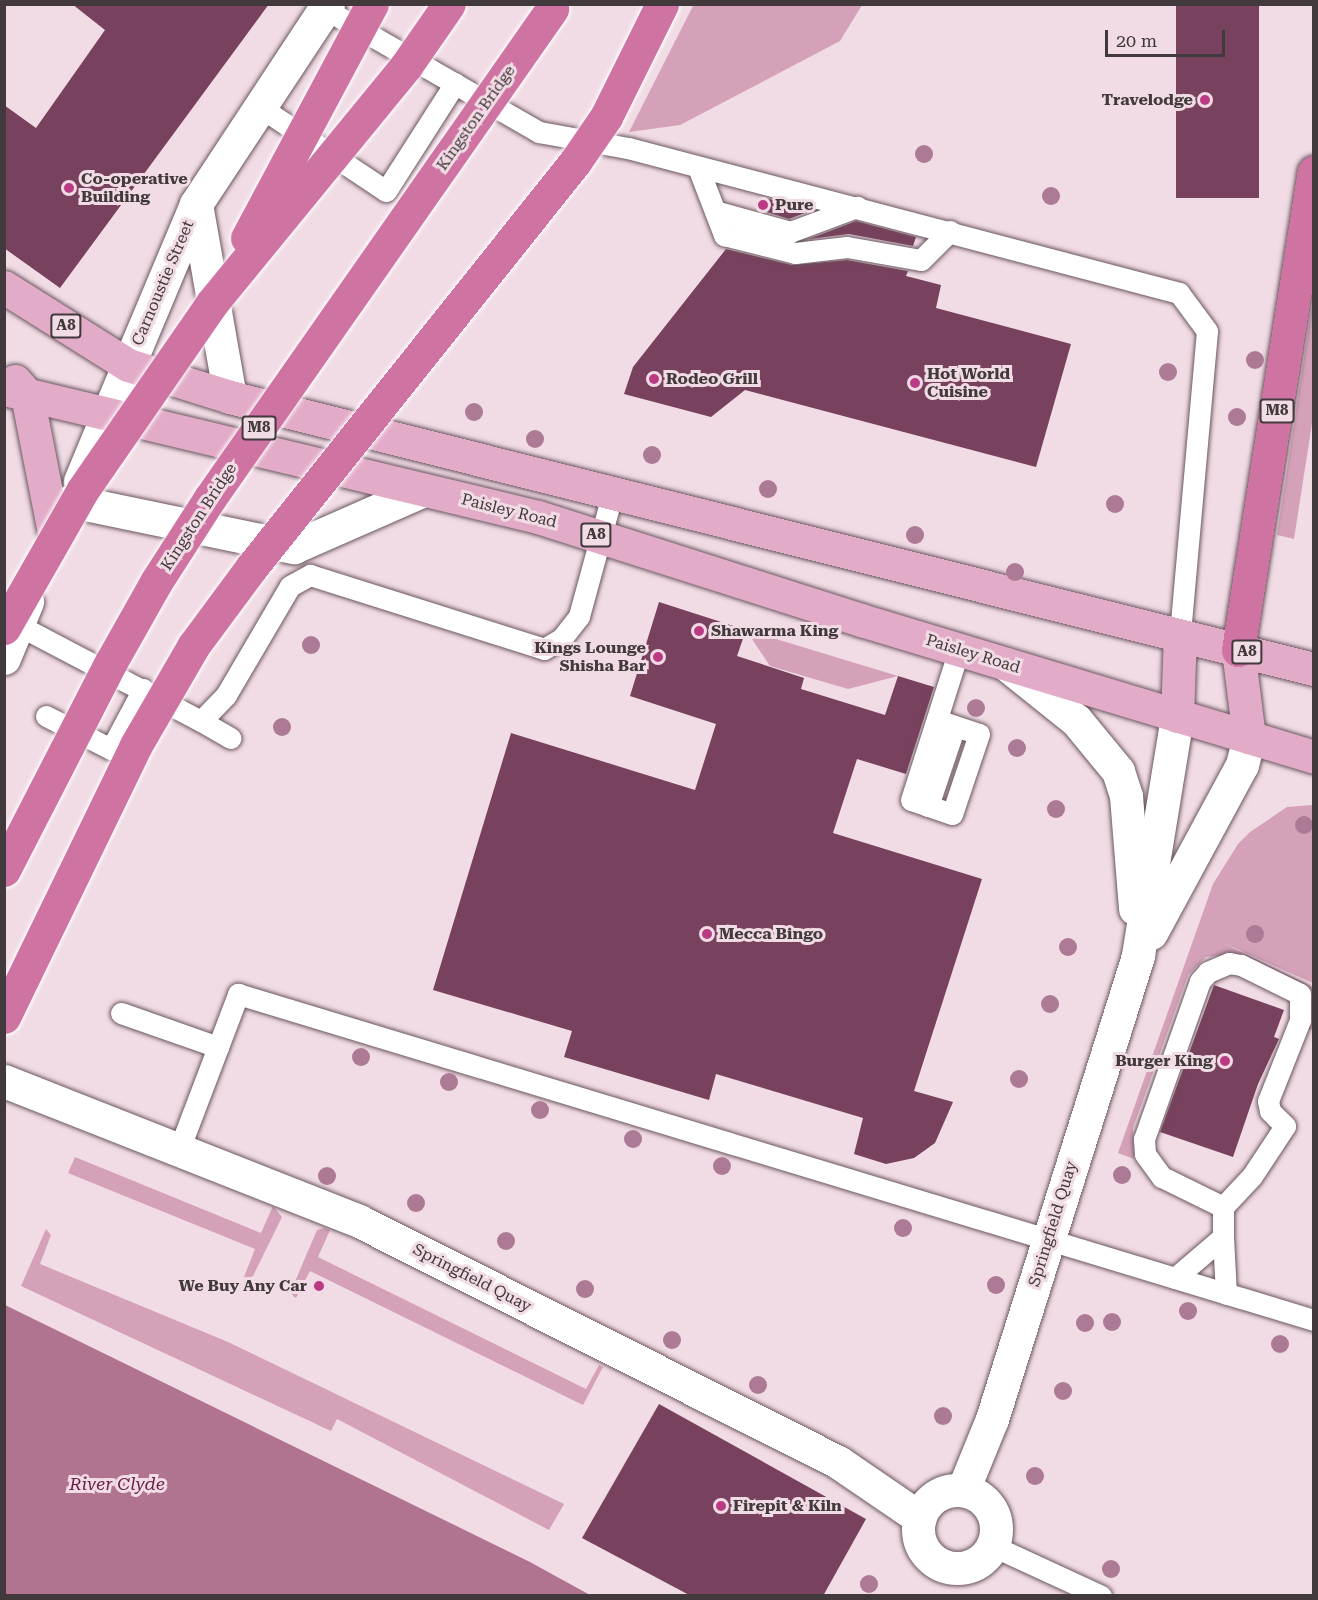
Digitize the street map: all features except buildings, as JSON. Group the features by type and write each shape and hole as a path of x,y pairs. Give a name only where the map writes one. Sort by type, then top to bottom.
{"highway":[{"path":"212,303 372,4"},
{"path":"11,626 82,490 212,303 406,66 449,4"},
{"path":"4,1017 136,745 194,645 251,568 575,162 606,117 662,4"},
{"name":"Kingston Bridge","path":"4,870 111,662 156,582 210,498 553,7"},
{"name":"M8","path":"1238,650 1314,172"}],"main road":[{"name":"A8","path":"4,287 128,365 230,397 1314,669"},
{"path":"4,368 16,392 54,532"},
{"name":"Paisley Road","path":"16,392 107,416 424,490 602,536 959,650 1314,757"},
{"path":"1177,716 1180,636"},
{"path":"1238,650 1249,737"}],"street":[{"name":"Carnoustie Street","path":"4,658 11,626 54,532 71,501 196,204 326,7"},
{"path":"196,204 230,397"},
{"path":"71,501 294,547 424,490"},
{"path":"1006,664 1076,720 1118,771 1126,796 1138,956"},
{"path":"1138,956 1177,716"},
{"path":"1138,956 1237,775 1249,737"},
{"name":"Springfield Quay","path":"963,1490 992,1419 1138,956"},
{"name":"Springfield Quay","path":"4,1081 180,1147 369,1226 838,1462 920,1518"},
{"path":"963,1490 990,1507 997,1533 993,1546 978,1563 956,1569 945,1567 926,1553 920,1542 920,1518 933,1498 963,1490"}],"lane":[{"path":"326,7 539,132 628,148 699,170 857,207 1179,293 1207,331 1180,636"},
{"path":"260,107 386,191 455,83"},
{"path":"699,170 724,235 795,253 847,247 921,260 950,231"},
{"path":"715,211 790,232 857,207"},
{"path":"201,722 225,695 290,585 310,575 544,649 562,638 579,616 613,492"},
{"path":"11,626 142,689 230,738"},
{"path":"946,723 979,735 952,814 911,800 946,723 959,650"},
{"path":"46,716 111,749 142,689"},
{"path":"1223,1208 1162,1177 1145,1154 1144,1139 1200,981 1218,966 1241,965 1300,994 1300,1020 1268,1101 1270,1111 1285,1126 1252,1176 1223,1208 1226,1294"},
{"path":"180,1147 238,994 1314,1320"},
{"path":"121,1013 218,1047"},
{"path":"1175,1278 1223,1237"},
{"path":"993,1546 1101,1596"}],"shaded area":[{"path":"694,4 862,5 840,41 680,125 629,132"},
{"path":"1313,299 1313,417 1294,539 1277,535"},
{"path":"746,630 898,676 848,689 770,666"},
{"path":"1313,805 1313,983 1223,943 1313,987 1313,1030 1301,1028 1312,995 1231,954 1206,957 1188,975 1133,1128 1134,1159 1118,1153 1213,884 1238,844 1250,832 1287,807"},
{"path":"75,1157 261,1233 273,1206 282,1217 253,1276 247,1278 244,1277 255,1249 68,1173"},
{"path":"324,1228 330,1230 318,1257 586,1389 599,1365 603,1367 583,1405 310,1271 296,1298 293,1296 291,1291 317,1230"},
{"path":"46,1229 51,1235 40,1264 228,1342 564,1504 549,1530 337,1419 331,1431 21,1286"}],"water":[{"name":"River Clyde","path":"5,1305 530,1562 590,1595 5,1595"}],"place":[{"name":"Travelodge","path":"1205,100"},
{"name":"Co-operative Building","path":"69,188"},
{"name":"Pure","path":"763,205"},
{"name":"Rodeo Grill","path":"654,379"},
{"name":"Hot World Cuisine","path":"915,383"},
{"name":"Shawarma King","path":"699,631"},
{"name":"Kings Lounge Shisha Bar","path":"658,657"},
{"name":"Mecca Bingo","path":"707,934"},
{"name":"Burger King","path":"1225,1061"},
{"name":"We Buy Any Car","path":"319,1286"},
{"name":"Firepit & Kiln","path":"721,1506"}]}
